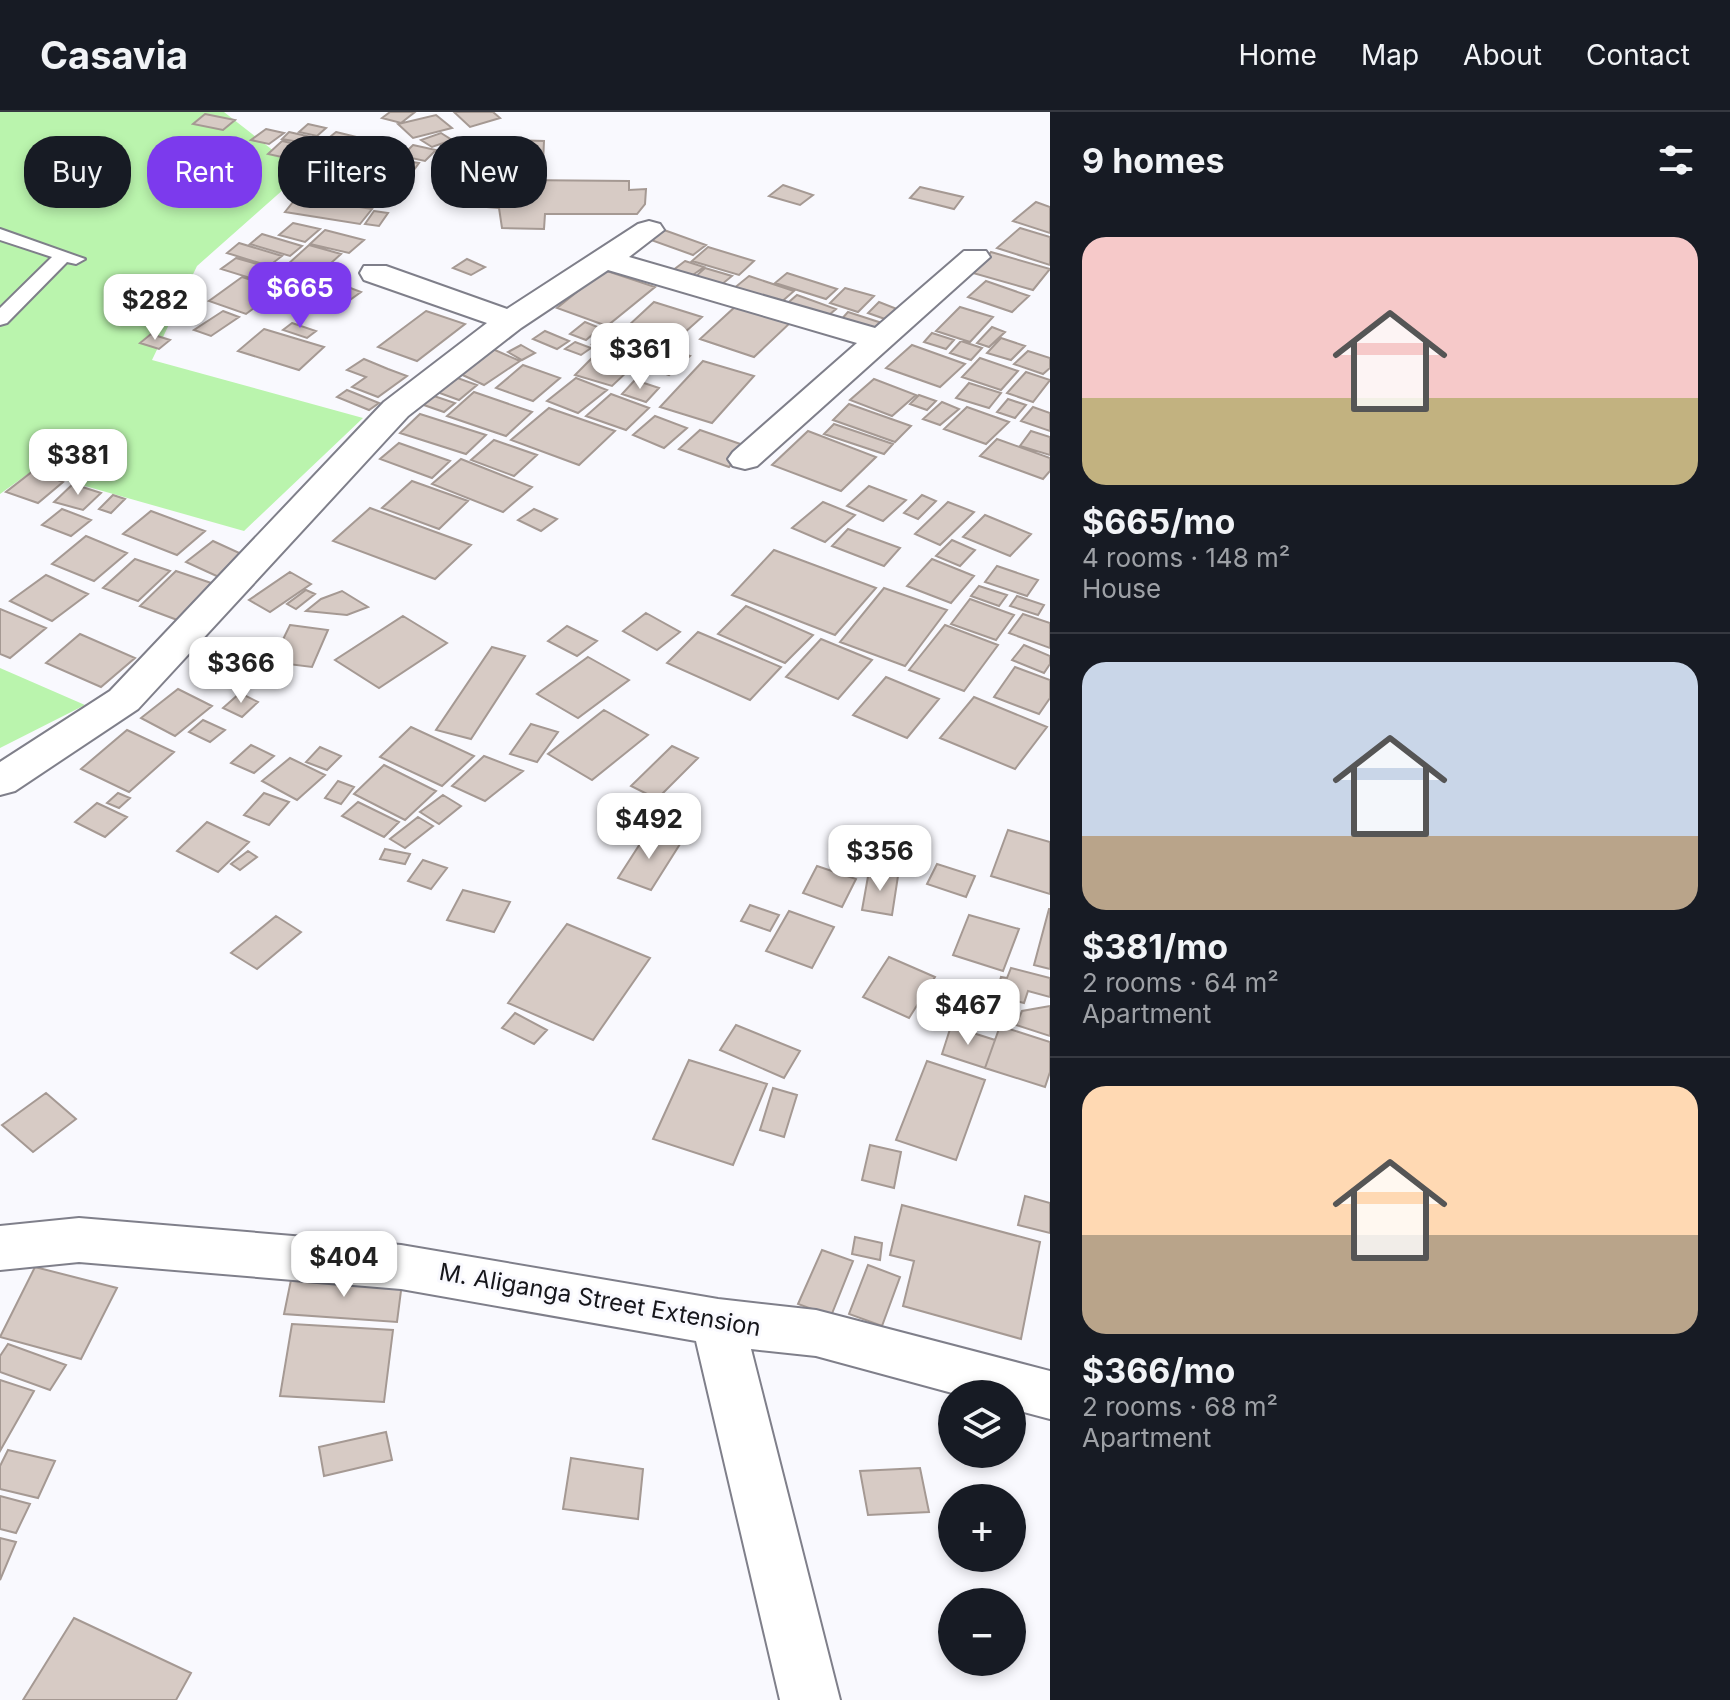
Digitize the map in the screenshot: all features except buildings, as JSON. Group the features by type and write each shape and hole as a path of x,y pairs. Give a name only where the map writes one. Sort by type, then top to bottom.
{"street":[{"path":"0,781 124,700 396,409 510,321 649,230"},
{"path":"745,459 975,257"},
{"path":"603,259 881,340"},
{"path":"375,273 510,321"},
{"name":"M. Aliganga Street Extension","path":"0,1248 79,1240 401,1267 718,1322 816,1333 1050,1395"},
{"path":"718,1322 810,1700"}],"lane":[{"path":"0,234 72,258 0,319"}],"green space":[{"path":"0,112 224,112 255,136 147,136 147,208 262,208 262,142 278,154 278,194 197,266 152,360 363,418 244,531 32,471 0,494"},
{"path":"0,668 85,705 0,748"}]}
